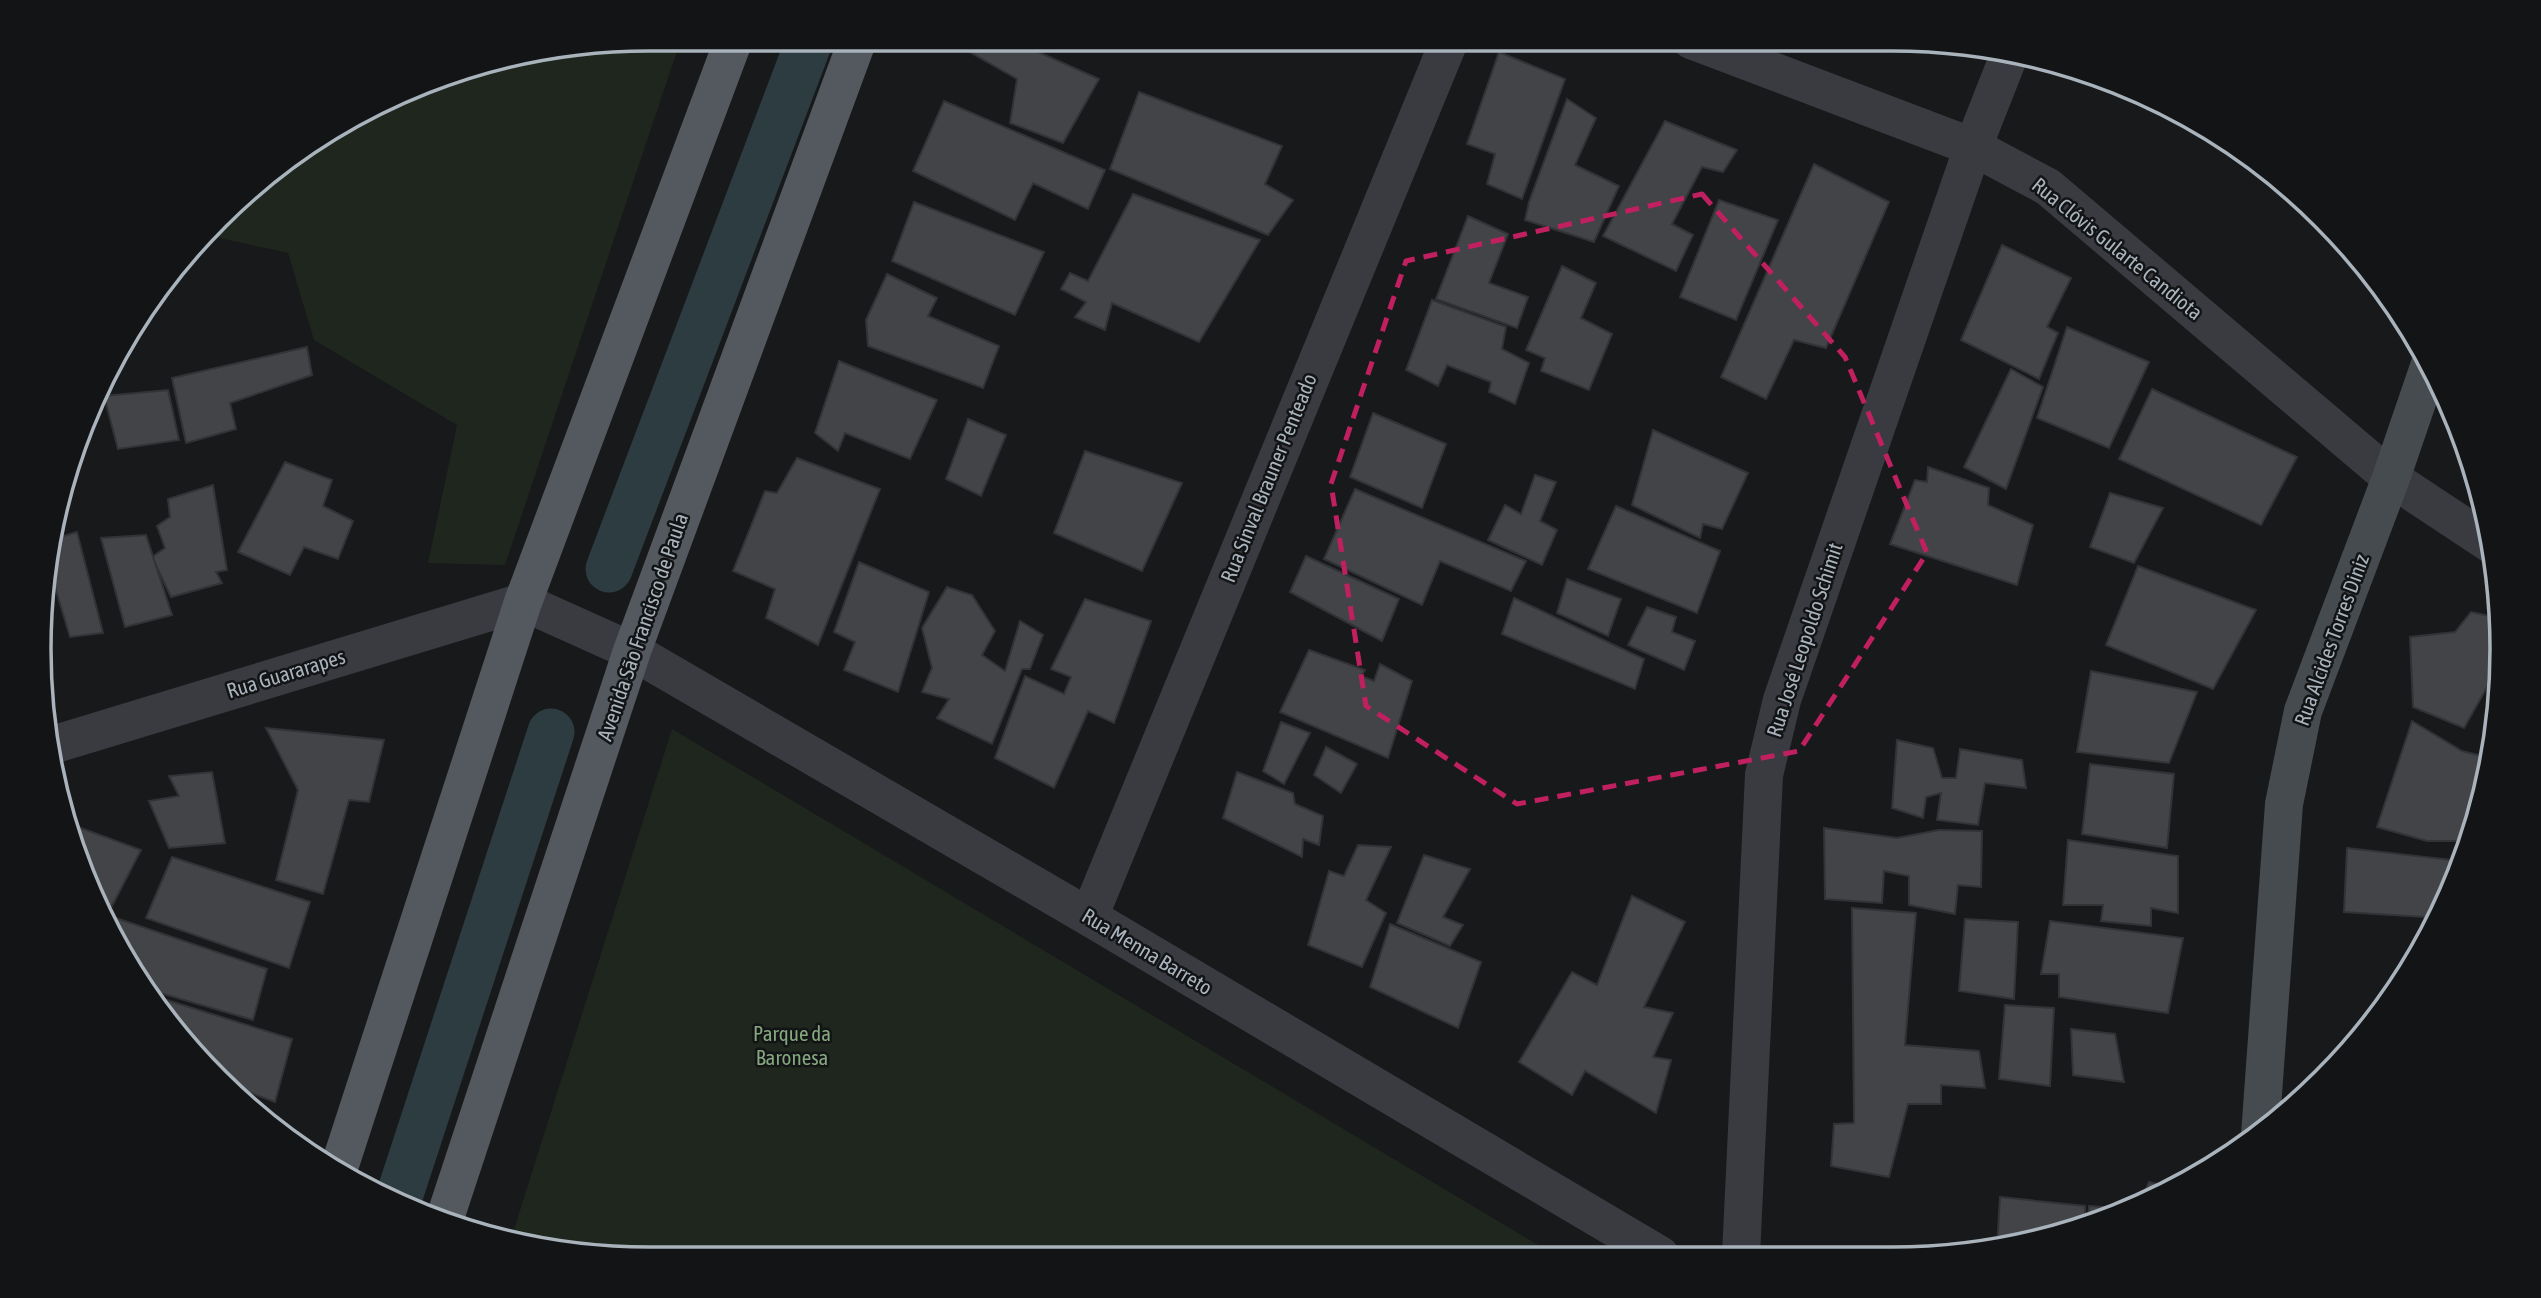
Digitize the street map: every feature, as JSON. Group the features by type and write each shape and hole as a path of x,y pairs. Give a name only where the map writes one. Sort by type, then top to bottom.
{"main road":[{"path":"341,1161 523,602 729,51"},
{"name":"Avenida São Francisco de Paula","path":"447,1212 632,651 854,51"}],"street":[{"name":"Rua Sinval Brauner Penteado","path":"1089,917 1445,51"},
{"name":"Rua Clóvis Gularte Candiota","path":"1720,51 1973,147 2048,187 2391,478 2480,537"},
{"name":"Rua José Leopoldo Schimit","path":"1741,1247 1764,775 1782,700 1973,147 2007,62"},
{"name":"Rua Alcides Torres Diniz","path":"2261,1120 2284,804 2303,711 2391,478 2425,378"},
{"name":"Rua Menna Barreto","path":"523,602 632,651 1089,917 1646,1247"},
{"name":"Rua Guararapes","path":"58,743 523,602"}],"highlighted area":[{"path":"1702,194 1845,357 1927,553 1799,751 1517,804 1366,706 1331,484 1406,261"}],"green space":[{"path":"677,51 505,565 428,563 457,425 314,340 288,253 216,237 285,174 384,112 457,82 532,62 610,52"},
{"name":"Parque da Baronesa","path":"672,729 1542,1247 649,1247 571,1242 513,1232"}],"building":[{"path":"968,51 1036,51 1099,79 1063,143 1010,123 1017,79"},
{"path":"1499,52 1565,79 1522,199 1487,184 1495,154 1467,144"},
{"path":"1139,92 1282,146 1265,184 1293,200 1268,235 1110,169"},
{"path":"1567,99 1596,118 1575,165 1619,186 1594,242 1525,220 1529,202"},
{"path":"944,101 1105,170 1088,209 1033,183 1015,220 913,171"},
{"path":"1665,121 1737,150 1723,172 1702,167 1672,224 1693,235 1676,271 1603,236"},
{"path":"1814,164 1889,202 1826,348 1794,340 1766,399 1721,377"},
{"path":"1133,194 1260,240 1199,342 1112,303 1105,330 1075,317 1086,302 1061,289 1070,273 1088,281"},
{"path":"1719,200 1778,220 1736,320 1680,297"},
{"path":"914,202 1044,252 1015,315 892,261"},
{"path":"1468,216 1508,234 1489,283 1528,297 1517,328 1436,299"},
{"path":"2002,245 2071,278 2047,327 2058,333 2039,379 1961,340"},
{"path":"1562,266 1596,283 1581,318 1612,334 1589,390 1541,371 1545,358 1526,350"},
{"path":"887,274 937,298 928,316 999,346 983,388 868,346 866,320"},
{"path":"1432,300 1506,327 1502,349 1529,363 1515,404 1489,392 1491,382 1447,365 1438,386 1406,370"},
{"path":"2067,327 2149,362 2109,448 2037,418"},
{"path":"307,347 312,375 230,403 236,429 186,443 172,378"},
{"path":"839,361 937,400 910,459 845,433 838,451 815,433"},
{"path":"2011,369 2043,387 2006,489 1964,467"},
{"path":"2152,389 2297,457 2261,525 2119,459"},
{"path":"168,390 179,440 118,449 105,400 107,396"},
{"path":"1373,413 1446,444 1422,508 1350,477"},
{"path":"968,419 1006,435 981,496 946,479"},
{"path":"1653,430 1748,473 1722,529 1703,524 1700,538 1632,505"},
{"path":"1085,451 1182,483 1142,571 1054,533"},
{"path":"797,458 880,489 818,645 766,618 775,589 733,571 765,491 777,493"},
{"path":"285,462 332,480 323,506 353,521 338,559 304,547 290,575 238,552"},
{"path":"1928,467 1989,488 1988,505 2033,525 2017,585 1890,544 1915,480 1927,482"},
{"path":"1535,475 1556,482 1540,521 1557,530 1542,565 1488,540 1505,505 1521,514"},
{"path":"213,485 227,570 216,572 222,583 171,597 152,557 165,548 157,526 170,517 168,499"},
{"path":"1355,489 1526,561 1511,591 1440,561 1422,605 1324,559"},
{"path":"2110,493 2163,508 2134,563 2090,547"},
{"path":"1616,506 1720,551 1697,613 1588,569"},
{"path":"77,532 103,633 70,637 55,585 61,537"},
{"path":"146,535 172,615 125,627 101,538"},
{"path":"1306,556 1399,599 1382,641 1290,592"},
{"path":"859,562 929,592 898,692 844,670 855,642 834,632"},
{"path":"2138,566 2256,610 2213,689 2106,645"},
{"path":"1567,579 1621,599 1608,636 1557,613"},
{"path":"947,587 972,595 995,631 982,655 1005,671 1020,621 1043,635 1030,669 1022,669 992,744 937,718 949,699 922,692 932,668 922,628"},
{"path":"1514,598 1644,659 1635,689 1502,634"},
{"path":"1085,599 1151,621 1114,723 1088,711 1054,788 995,758 1025,676 1064,694 1071,677 1051,669"},
{"path":"1647,607 1676,617 1672,632 1695,641 1684,670 1628,645"},
{"path":"2471,612 2489,616 2489,683 2464,728 2413,707 2410,637 2455,632"},
{"path":"1309,650 1365,670 1361,676 1374,681 1380,664 1412,681 1388,758 1280,712"},
{"path":"2091,671 2197,692 2169,763 2077,752"},
{"path":"2412,721 2462,751 2481,756 2459,841 2427,841 2377,827"},
{"path":"1281,722 1310,733 1284,784 1263,771"},
{"path":"266,728 384,740 369,802 349,800 323,894 276,880 298,790"},
{"path":"1897,740 1933,748 1942,778 1956,778 1960,749 2022,760 2026,788 1985,783 1978,825 1937,820 1941,793 1926,797 1923,818 1892,808"},
{"path":"1326,747 1357,764 1341,793 1314,775"},
{"path":"2090,764 2174,774 2167,848 2082,834"},
{"path":"212,772 225,843 169,848 149,801 179,796 169,776"},
{"path":"1237,772 1293,793 1295,804 1323,816 1319,845 1303,839 1302,857 1223,818"},
{"path":"78,827 141,850 112,906 108,905 96,878"},
{"path":"1824,828 1897,838 1939,830 1982,831 1981,887 1958,885 1955,914 1909,905 1909,876 1884,871 1882,903 1825,899"},
{"path":"2068,840 2178,856 2178,913 2151,908 2151,926 2101,921 2103,905 2063,905"},
{"path":"1358,845 1391,847 1366,900 1386,913 1362,967 1308,945 1329,871 1344,876"},
{"path":"2347,848 2452,860 2427,917 2344,912"},
{"path":"1424,855 1470,869 1443,917 1463,925 1450,946 1397,923"},
{"path":"172,857 310,902 289,968 146,918"},
{"path":"1632,896 1685,922 1644,1007 1673,1013 1653,1057 1671,1060 1656,1113 1585,1071 1572,1095 1519,1062 1572,972 1597,985"},
{"path":"1852,908 1916,913 1905,1045 1979,1051 1985,1088 1941,1085 1941,1104 1908,1104 1889,1177 1831,1166 1834,1124 1854,1123"},
{"path":"114,917 267,969 253,1020 160,993"},
{"path":"1965,919 2018,922 2014,999 1959,991"},
{"path":"2050,921 2183,938 2168,1013 2059,997 2059,974 2041,974"},
{"path":"1390,924 1481,962 1458,1028 1370,987"},
{"path":"165,999 292,1039 275,1102 247,1092 199,1043"},
{"path":"2005,1005 2054,1008 2050,1086 1999,1079"},
{"path":"2071,1029 2115,1034 2124,1082 2073,1075"},
{"path":"2149,1182 2160,1185 2157,1186 2145,1191"},
{"path":"2000,1197 2085,1206 2084,1216 1998,1238"},
{"path":"2089,1206 2107,1207 2089,1214"}],"waterway":[{"path":"609,569 805,51"},
{"path":"400,1193 551,732"}]}
